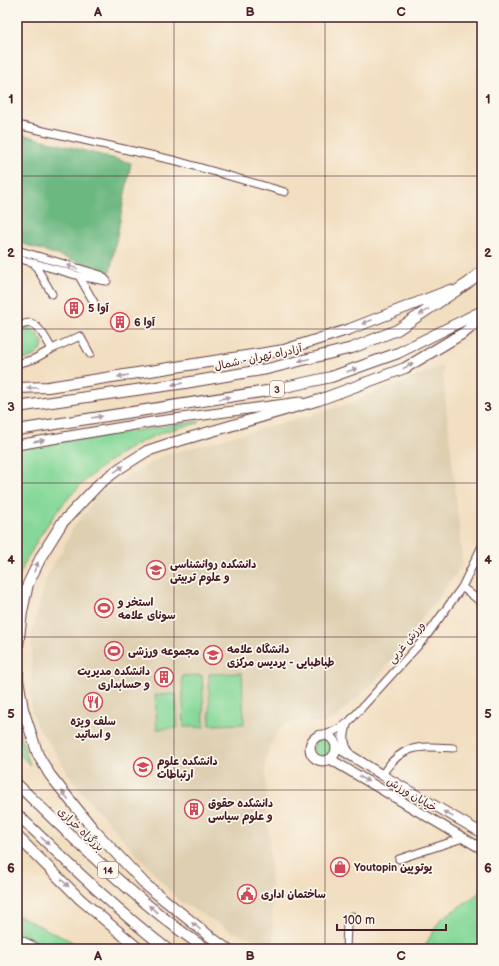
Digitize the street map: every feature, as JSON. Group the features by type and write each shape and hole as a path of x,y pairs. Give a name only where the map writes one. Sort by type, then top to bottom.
{"highway":[{"name":"آزادراه تهران - شمال","path":"17,407 185,383 267,369 352,348 397,330 468,283 482,270"},
{"path":"17,388 48,387 284,350 350,329 468,283"},
{"name":"3","path":"17,430 267,391 331,377 398,353 482,311"},
{"path":"227,949 146,885 94,830 50,775 38,755 23,709 18,672 18,646 22,612 28,584 42,555 62,523 99,484 120,468 147,451 319,400 405,368 465,332 482,318"},
{"name":"بزرگراه خرازی","path":"17,784 121,882 183,933 206,949"},
{"name":"14","path":"17,814 84,878 142,930 167,949"},
{"path":"17,836 80,899 139,949"},
{"path":"17,842 42,861"}],"main road":[{"path":"17,445 152,422 319,400"},
{"path":"346,725 343,734 343,742 352,758"},
{"path":"322,735 326,735 333,739 337,747 335,754 330,759 322,761 314,757 310,750 314,738 322,735"},
{"name":"خیابان ورزش","path":"337,747 352,758 482,833"},
{"name":"خیابان ورزش","path":"330,759 482,849"}],"street":[{"path":"17,125 177,162 285,192"},
{"path":"17,250 101,276 107,281 79,276 17,258"},
{"path":"34,263 52,294"},
{"path":"79,276 96,306"},
{"path":"17,327 28,323 34,324 52,349"},
{"path":"17,364 34,359 80,336 90,354"},
{"name":"ورزش غربی","path":"326,735 346,725 425,638 462,587 482,546"},
{"path":"462,587 482,603"},
{"path":"382,775 389,764 407,750 427,747 453,748"},
{"path":"399,860 463,838"},
{"path":"346,949 347,925 352,916"},
{"path":"17,938 40,949"}],"shaded area":[{"name":"دانشگاه علامه طباطبایی - پردیس مرکزی","path":"442,366 463,564 376,680 337,717 322,724 302,720 286,723 275,735 270,745 265,763 274,945 235,933 179,901 75,785 55,751 36,725 31,708 32,631 48,574 62,551 72,530 97,494 163,456 339,407"}],"green space":[{"path":"17,133 131,163 110,272 17,242"},
{"path":"27,327 33,329 43,342 42,347 34,356 17,361 17,332"},
{"path":"199,421 199,423 164,432 143,441 104,465 87,480 56,513 27,559 17,582 17,449"},
{"path":"242,673 244,724 210,725 209,674"},
{"path":"202,675 204,727 184,727 182,676"},
{"path":"176,694 178,728 157,729 155,695"},
{"path":"17,725 30,765 17,751"},
{"path":"324,737 332,740 335,748 332,756 324,759 316,756 313,748 316,740"},
{"path":"482,891 482,949 423,949 440,920"},
{"path":"17,915 87,949 49,949 17,933"}],"place":[{"name":"آوا 5","path":"74,308"},
{"name":"آوا 6","path":"120,322"},
{"name":"دانشکده روانشناسی و علوم تربیتی","path":"156,570"},
{"name":"استخر و سونای علامه","path":"104,608"},
{"name":"مجموعه ورزشی","path":"114,651"},
{"name":"دانشگاه علامه طباطبایی - پردیس مرکزی","path":"213,655"},
{"name":"دانشکده مدیریت و حسابداری","path":"164,677"},
{"name":"سلف ویژه و اساتید","path":"93,702"},
{"name":"دانشکده علوم ارتباطات","path":"143,767"},
{"name":"دانشکده حقوق و علوم سیاسی","path":"194,809"},
{"name":"Youtopin یوتوپین","path":"340,867"},
{"name":"ساختمان اداری","path":"247,894"}]}
